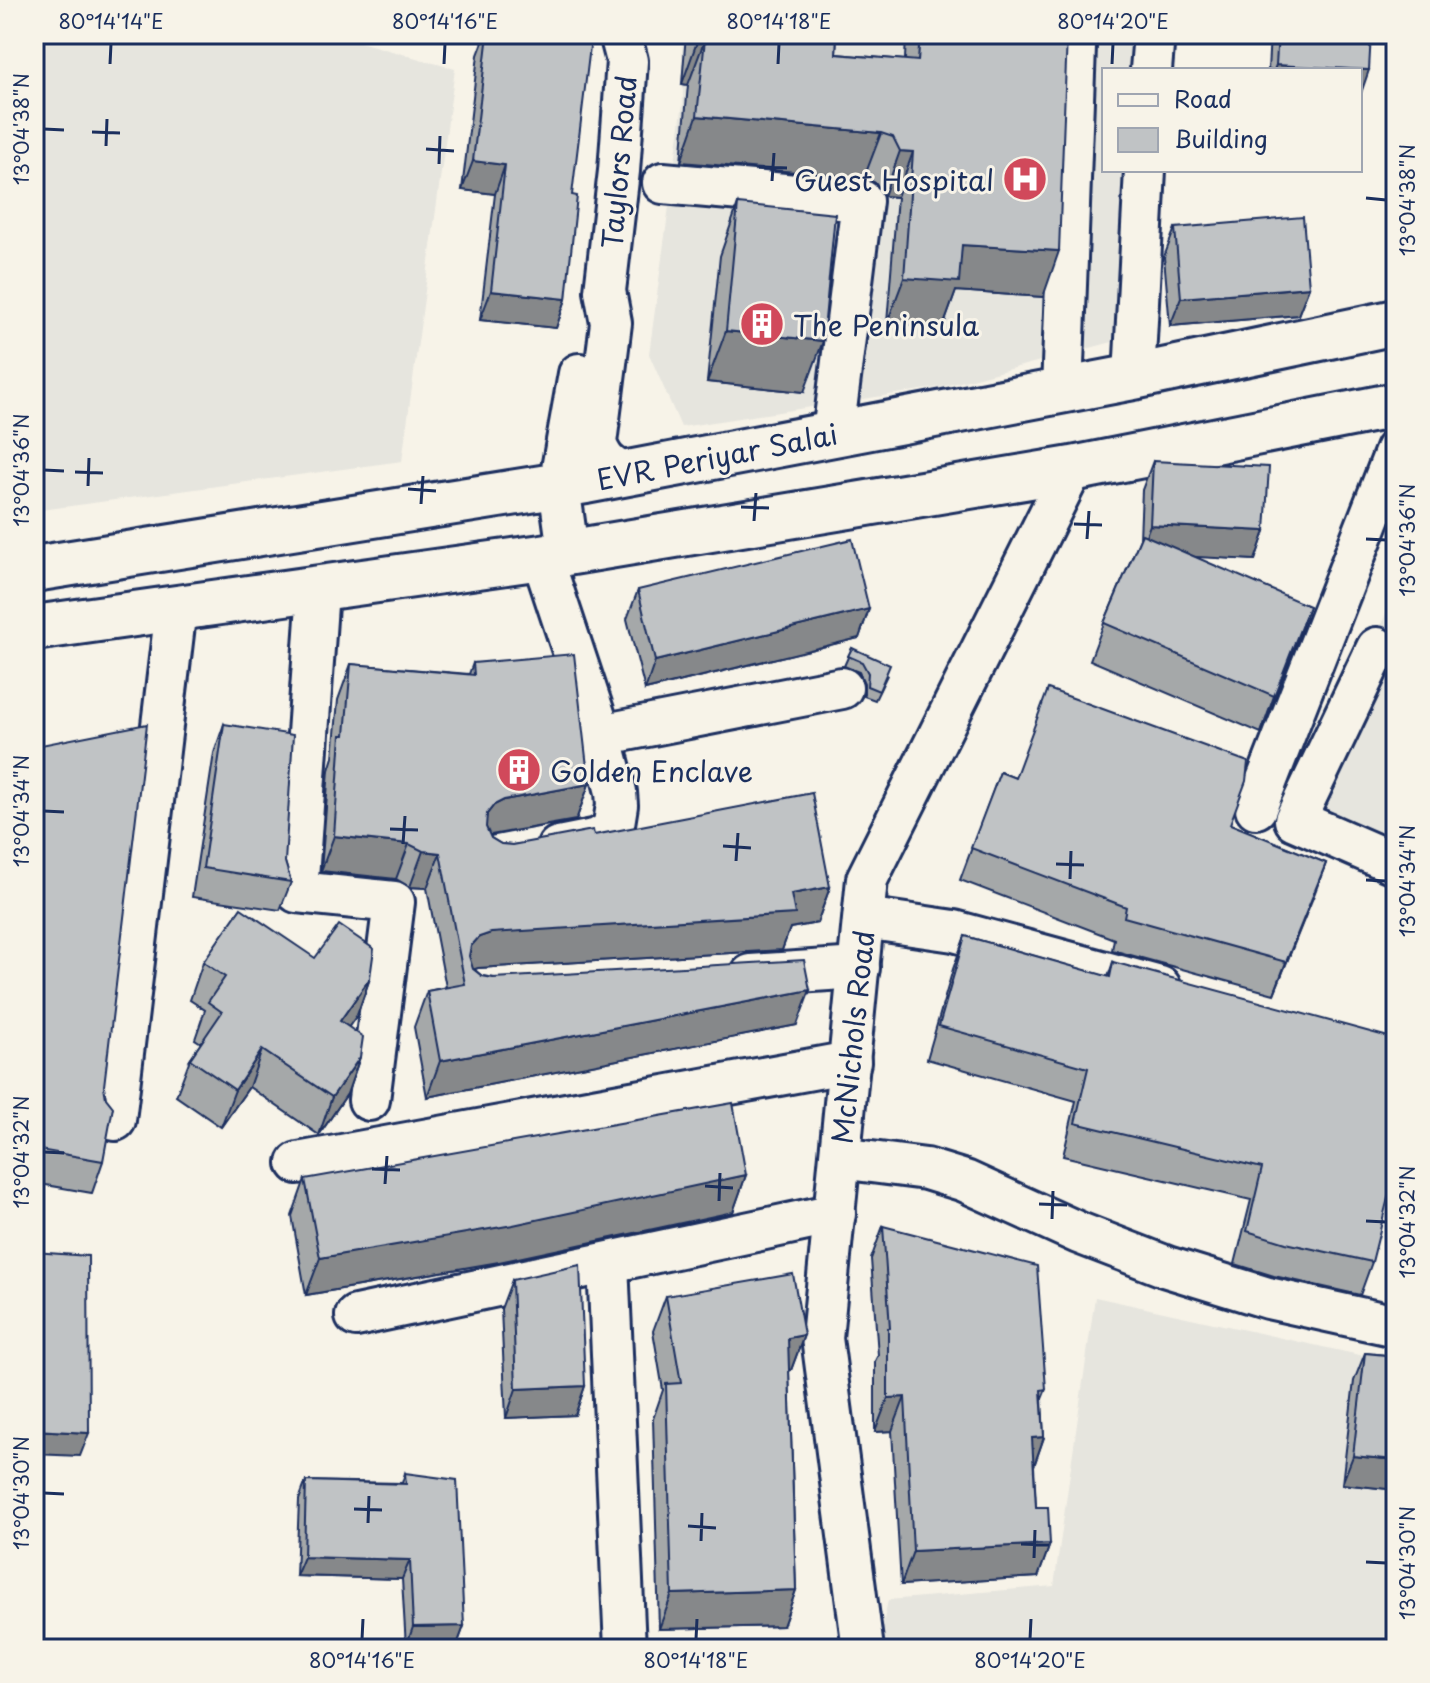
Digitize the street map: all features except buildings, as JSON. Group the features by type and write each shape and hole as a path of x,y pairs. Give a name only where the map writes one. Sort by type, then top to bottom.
{"main road":[{"name":"EVR Periyar Salai","path":"34,569 559,486 1134,377 1396,322"},
{"path":"34,628 555,554 1072,469 1396,405"}],"street":[{"name":"Taylors Road","path":"620,34 627,61 619,171 605,291 611,323 596,443 600,457 608,466 624,474"},
{"path":"1151,68 1154,34"},
{"path":"1062,391 1075,47"},
{"path":"1134,377 1145,172"},
{"path":"663,183 862,201 833,434"},
{"name":"Taylors Road","path":"524,853 598,839 613,830 617,805 555,554 559,486 588,319 605,291"},
{"path":"1256,808 1396,450"},
{"name":"McNichols Road","path":"863,1649 822,1338 867,879 1072,469"},
{"path":"318,590 297,892 394,902 369,1100"},
{"path":"115,1120 176,608"},
{"path":"1326,625 1386,652 1295,820 1396,864"},
{"path":"601,735 842,688"},
{"path":"864,918 954,931 1198,997"},
{"path":"709,978 859,968"},
{"path":"298,1163 850,1062"},
{"path":"840,1158 926,1169 965,1181 1079,1233 1167,1267 1268,1298 1396,1326"},
{"path":"356,1316 835,1214"},
{"path":"608,1263 625,1649"}],"shaded area":[{"path":"34,34 332,34 455,69 402,461 34,511"},
{"path":"682,34 1139,34 1137,68 1102,68 1102,172 1132,172 1124,339 941,387 681,427 649,354 683,103"},
{"path":"1396,587 1396,866 1303,827"},
{"path":"1095,1297 1396,1363 1396,1649 878,1649 888,1600 1054,1586"}],"place":[{"name":"Guest Hospital","path":"1025,179"},
{"name":"The Peninsula","path":"762,324"},
{"name":"Golden Enclave","path":"519,770"}]}
